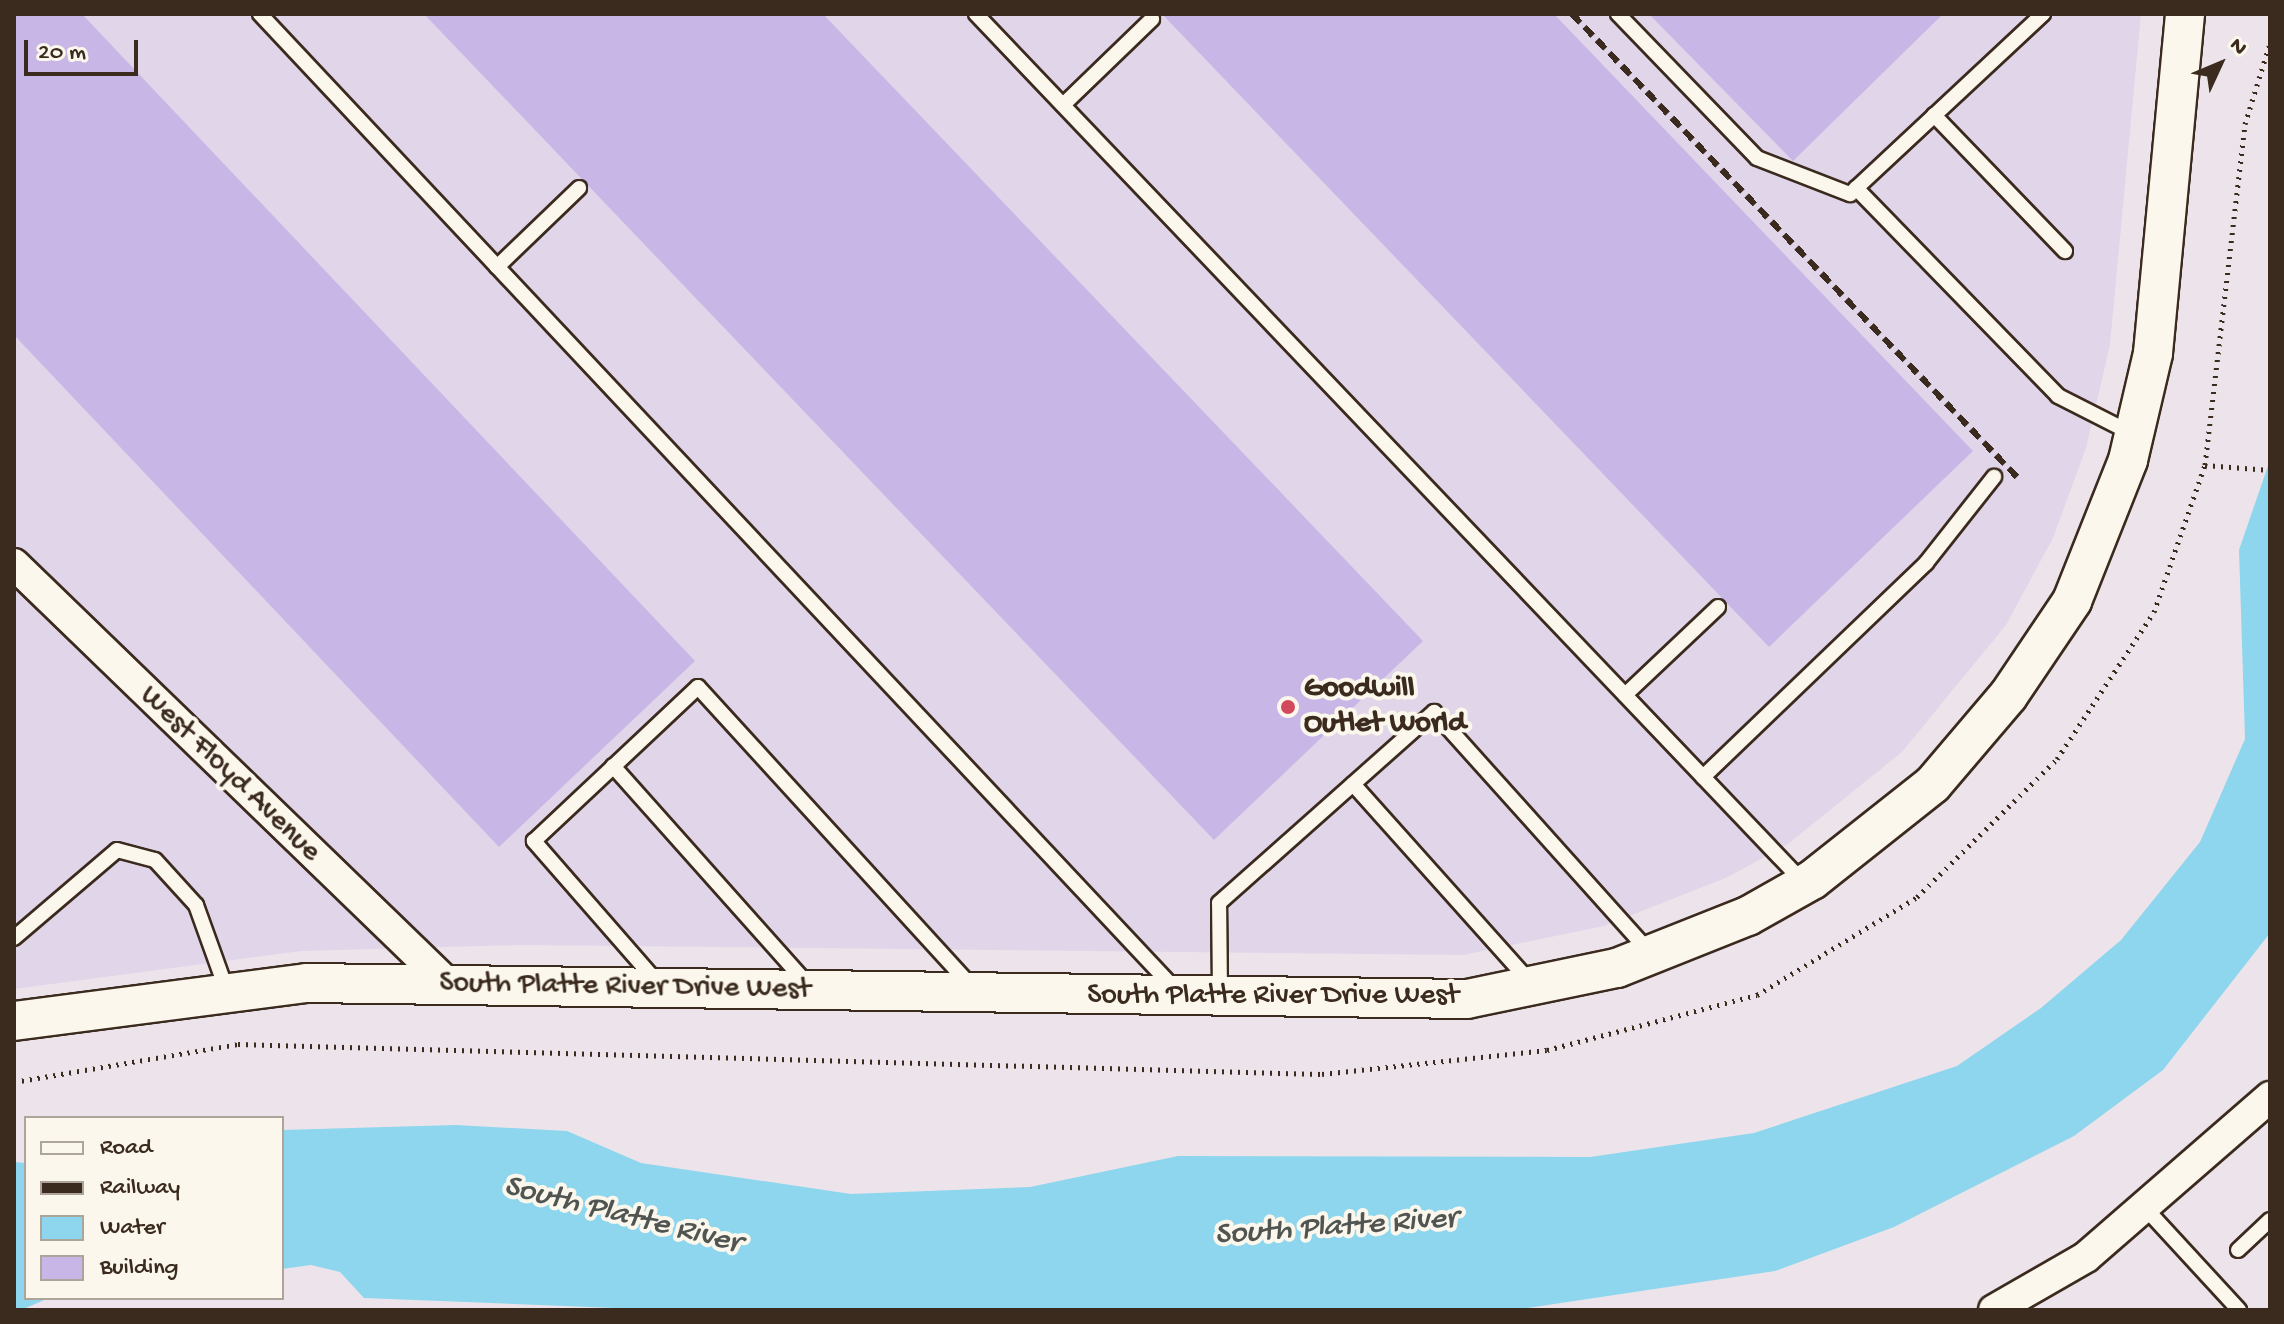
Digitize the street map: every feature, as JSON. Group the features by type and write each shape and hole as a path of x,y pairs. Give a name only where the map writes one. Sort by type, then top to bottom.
{"street":[{"name":"South Platte River Drive West","path":"18,1015 307,983 1373,1003 1535,987 1652,955 1805,884 1933,784 2008,696 2072,601 2135,435 2161,299 2185,14"},
{"name":"West Floyd Avenue","path":"14,564 448,984"},
{"path":"1994,1310 2086,1257 2147,1210 2266,1108"}],"lane":[{"path":"260,14 497,267 1201,998"},
{"path":"976,14 1805,884"},
{"path":"1618,14 1757,158 1850,194 2043,14"},
{"path":"1063,105 1152,19"},
{"path":"1934,115 2065,251"},
{"path":"497,267 579,188"},
{"path":"1856,188 2058,396 2135,435"},
{"path":"1703,777 1926,563 1994,477"},
{"path":"1625,695 1718,607"},
{"path":"664,990 534,841 698,687 980,995"},
{"path":"1201,998 1219,903 1434,712 1652,955"},
{"path":"613,766 815,992"},
{"path":"1353,784 1535,987"},
{"path":"14,938 117,850 155,860 196,905 227,991"},
{"path":"2147,1210 2239,1310"},
{"path":"2238,1250 2270,1220"}],"path":[{"path":"2270,43 2245,124 2205,465 2270,470"}],"shaded area":[{"path":"14,14 2141,14 2110,345 2086,448 2053,538 2006,625 1902,752 1788,844 1728,877 1604,926 1463,955 522,945 301,951 14,989"}],"water":[{"name":"South Platte River","path":"2270,460 2270,933 2163,1070 2074,1136 1894,1227 1775,1271 1514,1310 665,1310 364,1298 340,1272 311,1265 284,1269 284,1130 456,1125 567,1131 641,1163 851,1194 1030,1187 1178,1156 1590,1157 1754,1133 1957,1066 2041,1008 2121,940 2200,842 2245,739 2239,550"},
{"path":"14,1162 24,1163 24,1300 44,1300 14,1310"}],"building":[{"path":"14,14 82,14 695,661 499,847 14,335"},
{"path":"424,14 823,14 1423,641 1214,840"},
{"path":"1162,14 1554,14 1973,451 1769,647"},
{"path":"1649,14 1943,14 1793,161"}],"railway":[{"path":"1572,14 2021,481"}],"place":[{"name":"Goodwill Outlet World","path":"1288,707"}]}
